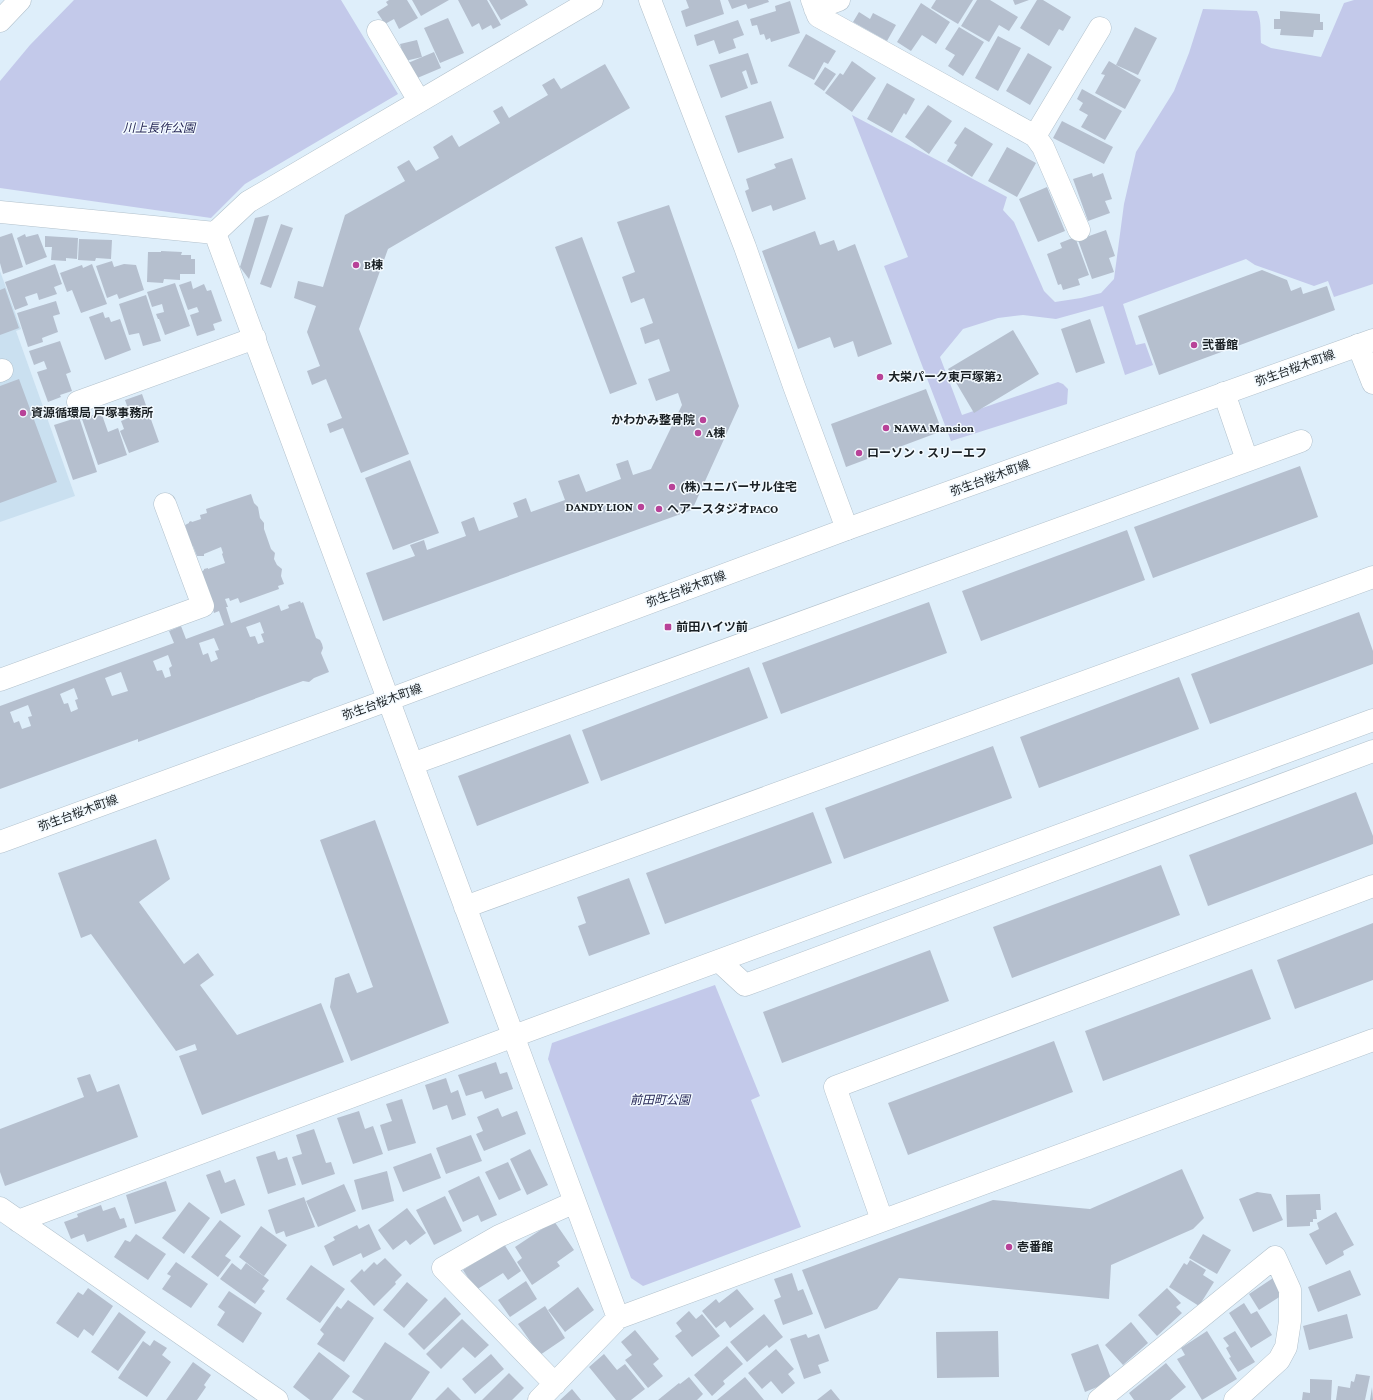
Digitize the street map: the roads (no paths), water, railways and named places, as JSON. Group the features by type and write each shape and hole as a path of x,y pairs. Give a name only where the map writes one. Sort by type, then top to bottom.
{"street":[{"path":"0,21 20,0"},
{"path":"0,212 215,233 248,202 592,0"},
{"path":"650,0 745,246 794,386 847,529"},
{"path":"839,0 814,4 818,16 1035,136 1043,148 1079,230"},
{"path":"1035,136 1100,28"},
{"path":"378,31 419,101"},
{"path":"215,233 618,1318"},
{"path":"78,402 255,338"},
{"path":"1366,342 1373,383"},
{"name":"弥生台桜木町線","path":"0,842 388,700 847,529 1366,342"},
{"path":"1224,393 1248,460"},
{"path":"412,764 1301,441"},
{"path":"0,680 203,606 165,504"},
{"path":"465,907 1373,577"},
{"path":"18,1221 514,1036 1373,720"},
{"path":"719,961 745,986 1373,751"},
{"path":"882,1220 835,1087 1373,886"},
{"path":"539,1400 618,1318 1373,1040"},
{"path":"555,1384 443,1268 499,1236 575,1202"},
{"path":"0,1208 277,1400"},
{"path":"1099,1400 1275,1257 1290,1290 1290,1322 1286,1347 1279,1360 1235,1400"}],"place":[{"name":"B棟","path":"356,265"},
{"name":"弐番館","path":"1194,345"},
{"name":"大栄パーク東戸塚第2","path":"880,377"},
{"name":"資源循環局 戸塚事務所","path":"23,413"},
{"name":"かわかみ整骨院","path":"703,420"},
{"name":"NAWA Mansion","path":"886,428"},
{"name":"A棟","path":"698,433"},
{"name":"ローソン・スリーエフ","path":"859,453"},
{"name":"(株)ユニバーサル住宅","path":"672,487"},
{"name":"DANDY LION","path":"641,507"},
{"name":"ヘアースタジオPACO","path":"659,509"},
{"name":"前田ハイツ前","path":"668,627"},
{"name":"壱番館","path":"1009,1247"}],"park label":[{"name":"川上長作公園","path":"159,128"},
{"name":"前田町公園","path":"660,1100"}]}
